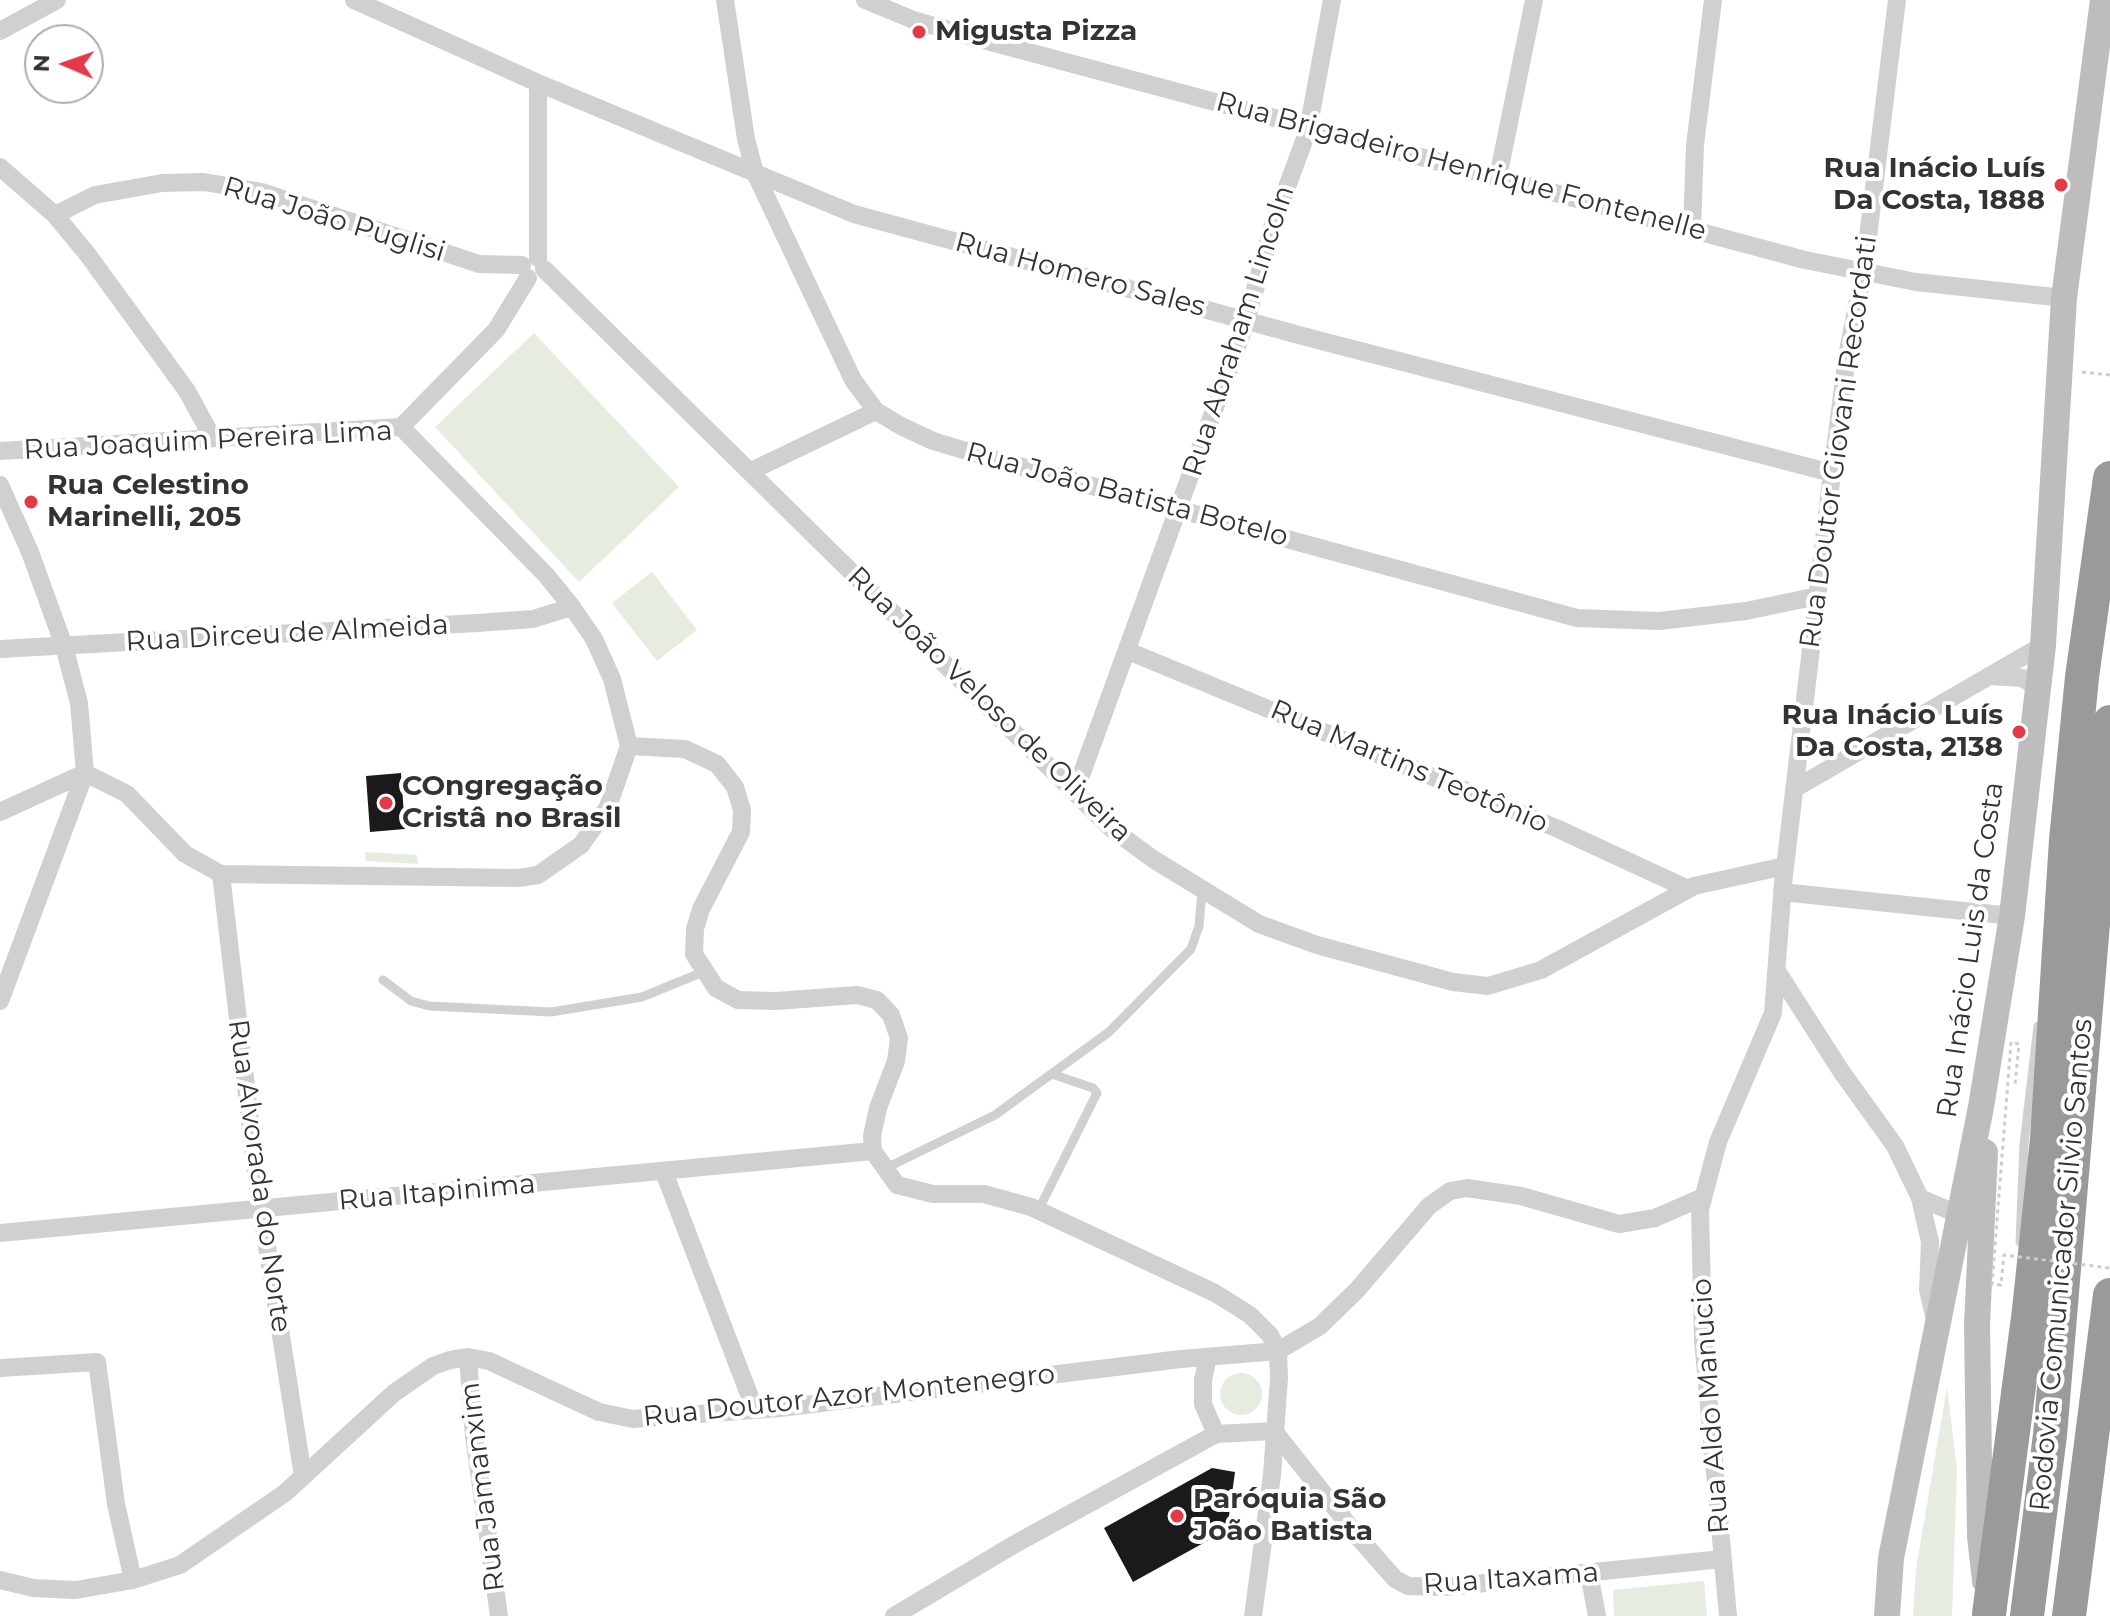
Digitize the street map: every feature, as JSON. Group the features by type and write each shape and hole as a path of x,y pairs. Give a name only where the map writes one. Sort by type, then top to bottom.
{"highway":[{"path":"1989,1615 2028,1316 2047,1139 2082,677 2110,478"},
{"name":"Rodovia Comunicador Silvio Santos","path":"2027,1616 2053,1405 2110,722"},
{"name":"Rodovia Comunicador Silvio Santos","path":"2069,1616 2110,1295"}],"main road":[{"name":"Rua Inácio Luis da Costa","path":"1887,1616 1891,1558 1981,1107 2012,916 2043,645 2064,298 2103,0"},
{"path":"1981,1107 1985,1149 1977,1325 1980,1536 1989,1615"}],"street":[{"path":"0,31 57,0"},
{"name":"Rua Homero Sales","path":"354,0 538,83 854,214 1832,473"},
{"name":"Rua João Batista Botelo","path":"725,0 746,139 755,173 853,380 876,411 933,441 1577,618 1659,621 1746,611 1818,596"},
{"name":"Rua Brigadeiro Henrique Fontenelle","path":"865,0 916,21 1226,104 1308,130 1498,177 1805,260 1916,282 2064,298"},
{"name":"Rua Abraham Lincoln","path":"1075,792 1180,509 1246,320 1273,225 1308,130 1332,0"},
{"path":"1498,177 1534,0"},
{"path":"1692,229 1695,145 1713,0"},
{"name":"Rua Doutor Giovani Recordati","path":"1777,971 1782,892 1832,473 1847,356 1864,270 1897,0"},
{"path":"401,427 496,330 533,267 538,83"},
{"path":"0,167 55,215 187,391 212,437"},
{"name":"Rua João Puglisi","path":"55,215 95,195 162,183 204,182 262,192 479,264 533,267"},
{"name":"Rua João Veloso de Oliveira","path":"533,267 714,440 751,471 1112,829 1202,891 1259,924 1317,945 1474,986 1511,981 1541,970 1688,889 1785,866"},
{"path":"751,471 876,411"},
{"name":"Rua Joaquim Pereira Lima","path":"0,451 401,427 546,575 572,607 594,639 612,679 629,746"},
{"path":"0,485 30,552 64,646 79,703 85,773 0,1001"},
{"name":"Rua Dirceu de Almeida","path":"0,649 533,619 572,607"},
{"path":"1794,789 2043,645"},
{"name":"Rua Martins Teotônio","path":"1128,651 1556,828 1688,889"},
{"path":"1989,676 2022,678 2039,688"},
{"path":"85,773 127,794 185,854 221,874 500,880 538,875 581,845 608,807 620,782 629,746 685,749 717,764 735,787 742,810 741,832 701,909 695,929 694,954 716,988 738,1000 776,1001 857,995 877,1000 891,1015 899,1038 896,1061 878,1108 872,1136 873,1151 897,1185 915,1191 984,1194 1038,1211 1215,1293 1250,1315 1270,1335 1278,1351 1274,1431 1269,1503 1253,1616"},
{"path":"0,812 85,773"},
{"name":"Rua Alvorada do Norte","path":"221,874 261,1210 303,1476"},
{"path":"1782,892 2012,916"},
{"path":"1777,971 1841,1071 1895,1146 1920,1198 1930,1242 1928,1290 1936,1321"},
{"name":"Rua Aldo Manucio","path":"1728,1616 1703,1340 1700,1248 1703,1197 1718,1142 1770,1025 1777,971"},
{"name":"Rua Itapinima","path":"0,1233 873,1151"},
{"path":"664,1172 755,1410"},
{"path":"1278,1351 1320,1326 1357,1290 1429,1206 1450,1191 1467,1188 1521,1196 1619,1224 1655,1218 1703,1197"},
{"path":"1920,1198 1960,1215"},
{"name":"Rua Doutor Azor Montenegro","path":"468,1357 489,1361 599,1412 633,1419 755,1410 1278,1351"},
{"path":"0,1580 33,1588 76,1590 133,1580 180,1565 212,1545 303,1476 394,1393 433,1366 468,1357"},
{"name":"Rua Jamanxim","path":"468,1357 474,1436 499,1616"},
{"path":"1208,1357 1203,1404 1216,1434"},
{"path":"0,1368 97,1362 116,1504 133,1580"},
{"path":"894,1616 1015,1544 1216,1434 1274,1431"},
{"name":"Rua Itaxama","path":"1274,1431 1359,1538 1402,1584 1421,1588 1446,1587 1722,1559"},
{"path":"1589,1573 1597,1616"}],"lane":[{"path":"884,1169 995,1115 1109,1032 1191,949 1199,926 1202,891"},
{"path":"2044,984 2047,969 2060,942"},
{"path":"383,980 411,1001 429,1006 551,1012 642,997 703,972"},
{"path":"2020,1255 2024,1144 2040,1014"},
{"path":"1038,1211 1086,1117 1096,1090 1052,1074"},
{"path":"2020,1283 2028,1316"}],"path":[{"path":"2011,1042 1992,1284 2001,1285 2004,1255 2110,1268"}],"shaded area":[{"path":"534,333 679,487 579,582 435,427"},
{"path":"652,572 697,630 657,661 612,603"},
{"path":"365,852 417,855 418,864 366,861"},
{"path":"1241,1373 1256,1379 1262,1394 1256,1409 1241,1415 1226,1409 1220,1394 1226,1379"},
{"path":"1947,1387 1957,1469 1952,1616 1913,1616 1916,1569"},
{"path":"1704,1581 1707,1616 1614,1616 1613,1590"}],"building":[{"name":"COngregação Cristâ no Brasil","path":"401,773 405,829 370,832 366,776"},
{"name":"Paróquia São João Batista","path":"1212,1468 1235,1472 1227,1530 1133,1582 1104,1528"}],"place":[{"name":"Migusta Pizza","path":"919,32"},
{"name":"Rua Inácio Luís Da Costa, 1888","path":"2061,185"},
{"name":"Rua Celestino Marinelli, 205","path":"31,502"},
{"name":"Rua Inácio Luís Da Costa, 2138","path":"2019,732"},
{"name":"COngregação Cristâ no Brasil","path":"386,803"},
{"name":"Paróquia São João Batista","path":"1177,1516"}]}
